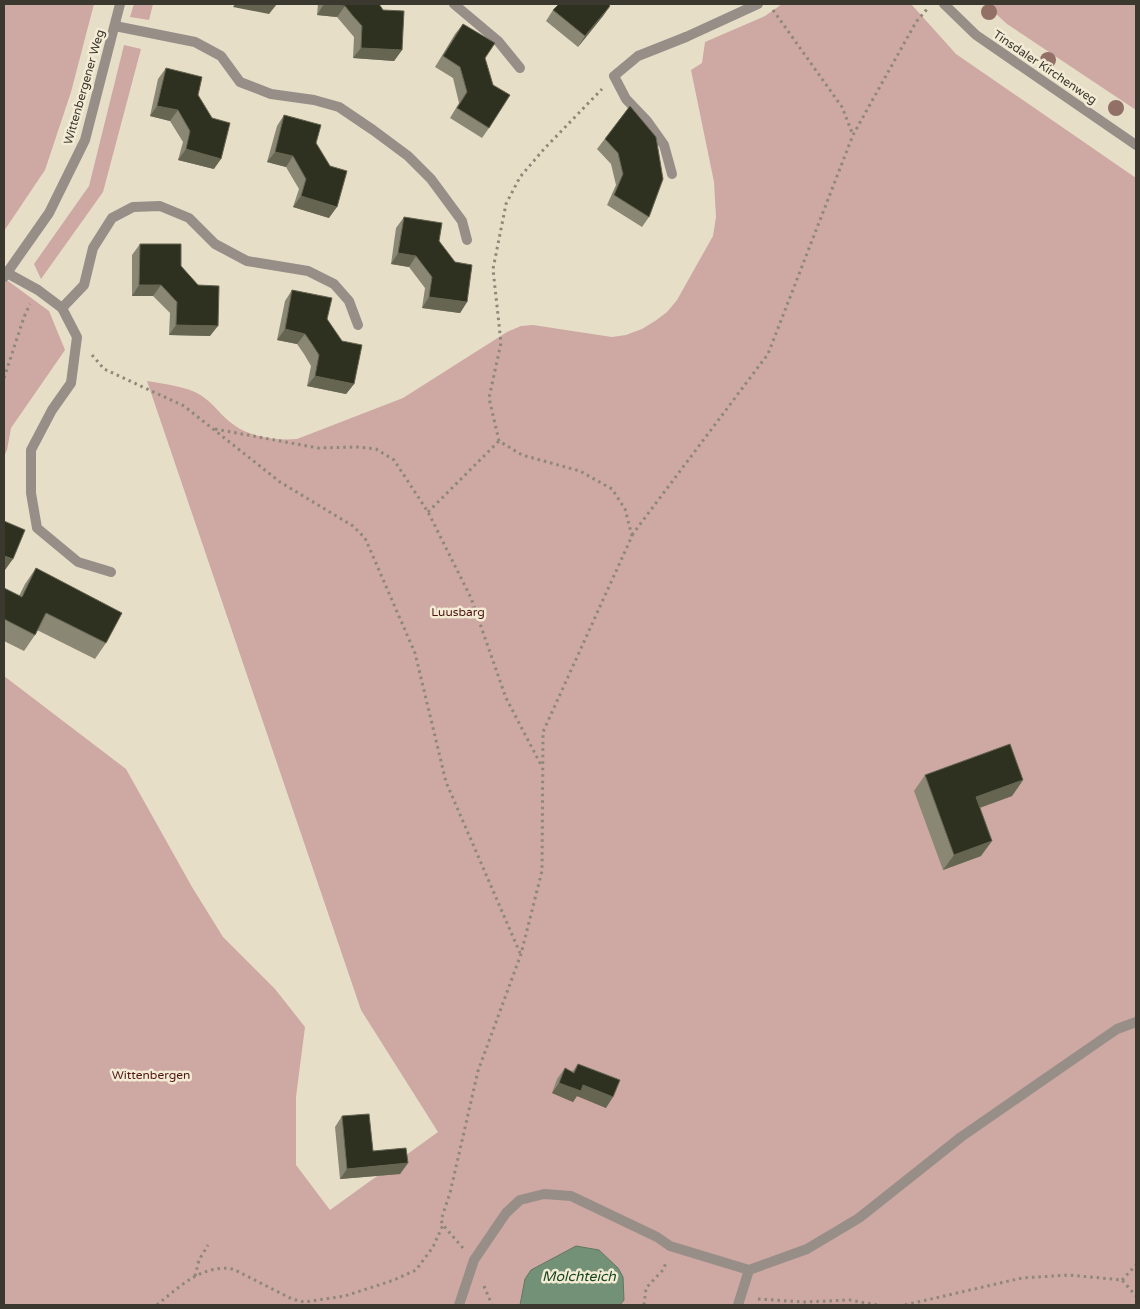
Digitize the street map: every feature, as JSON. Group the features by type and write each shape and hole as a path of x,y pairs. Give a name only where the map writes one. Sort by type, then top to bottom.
{"street":[{"name":"Wittenbergener Weg","path":"5,275 49,213 85,140 120,4"},
{"path":"454,4 498,41 520,68"},
{"path":"672,174 664,145 647,121 626,99 614,76 638,56 686,37 758,4"},
{"name":"Tinsdaler Kirchenweg","path":"944,4 976,35 1136,145"},
{"path":"115,26 194,42 221,56 240,82 271,94 314,100 340,107 408,156 425,173 462,221 467,240"},
{"path":"62,308 84,285 93,248 112,218 133,208 160,206 189,218 216,244 247,261 308,271 334,284 349,301 358,325"},
{"path":"5,275 38,290 62,308 77,337 71,383 52,410 31,450 31,493 37,528 78,562 111,572"},
{"path":"459,1305 474,1260 506,1213 520,1200 544,1194 571,1196 657,1237 670,1246 749,1270 807,1249 859,1218 961,1137 1117,1029 1136,1022"},
{"path":"740,1302 749,1270"}],"path":[{"path":"768,4 842,107 853,135"},
{"path":"474,1260 443,1225 441,1220 450,1193 478,1071 521,954 542,871 543,732 632,536 768,354 853,135 916,22 931,4"},
{"path":"614,76 544,149 520,177 506,204 493,269 501,343 490,398 499,441 522,456 580,471 612,489 625,509 632,536"},
{"path":"4,378 24,317 38,290"},
{"path":"77,337 104,369 184,406 280,482 353,526 365,538 415,653 446,782 521,954"},
{"path":"214,429 318,448 357,447 376,449 394,460 428,512 471,598 506,698 542,765"},
{"path":"428,512 499,441"},
{"path":"156,1305 194,1276 211,1269 227,1268 250,1277 292,1300 304,1302 345,1296 394,1280 416,1270 433,1247 443,1225"},
{"path":"194,1276 199,1260 208,1245"},
{"path":"644,1305 646,1288 664,1270 670,1246"},
{"path":"1122,1280 1136,1265"},
{"path":"905,1305 1022,1278 1069,1275 1122,1280 1136,1296"},
{"path":"740,1302 850,1300 877,1305"}],"green space":[{"path":"4,4 94,4 71,92 45,170 4,231"},
{"path":"134,4 153,4 149,20 130,17"},
{"path":"782,4 911,4 956,54 1136,178 1136,1305 620,1305 624,1300 531,1270 525,1280 520,1305 4,1305 4,676 126,769 192,887 223,937 275,989 305,1027 296,1097 296,1165 330,1210 438,1132 361,1010 147,381 175,386 196,393 206,399 230,422 248,433 272,439 297,439 403,398 507,332 521,326 533,325 612,337 626,335 642,329 667,312 677,300 713,236 716,217 714,182 691,70 702,63 705,42 765,16"},
{"path":"985,4 1136,4 1136,110 1007,24"},
{"path":"124,45 141,49 103,192 41,279 34,264 89,186"},
{"path":"4,278 49,311 65,350 11,428 4,456"}],"water":[{"name":"Molchteich","path":"576,1246 599,1250 618,1268 623,1277 624,1300 620,1305 520,1305 525,1279 531,1270"}],"building":[{"path":"324,4 379,4 383,10 404,11 402,50 361,48 362,26 345,6"},
{"path":"559,4 608,4 610,6 585,36 553,10"},
{"path":"463,24 495,43 485,58 493,85 510,95 489,128 457,108 467,92 460,67 443,56"},
{"path":"166,68 202,77 198,95 212,118 230,123 221,159 186,149 190,131 178,110 157,106"},
{"path":"630,106 656,137 663,179 649,217 614,195 623,174 618,153 605,139"},
{"path":"284,115 321,125 316,143 330,166 347,171 337,207 301,196 306,179 293,156 275,152"},
{"path":"404,217 442,223 439,241 455,262 472,265 467,302 429,297 432,277 416,256 398,253"},
{"path":"140,244 181,244 181,266 198,285 219,286 218,326 176,325 177,302 161,285 139,285"},
{"path":"292,290 332,298 327,319 342,341 362,345 354,384 315,376 319,355 312,344 305,334 285,329"},
{"path":"4,521 25,530 13,559 4,556"},
{"path":"36,568 122,613 106,643 46,613 35,635 4,619 4,588 22,597"},
{"path":"1010,744 1023,780 976,797 992,841 954,855 925,775"},
{"path":"578,1064 620,1080 613,1097 583,1085 581,1091 559,1083 565,1068 574,1073"},
{"path":"369,1114 373,1151 406,1148 408,1163 347,1169 342,1116"}],"park label":[{"name":"Luusbarg","path":"458,612"},
{"name":"Wittenbergen","path":"151,1075"}]}
